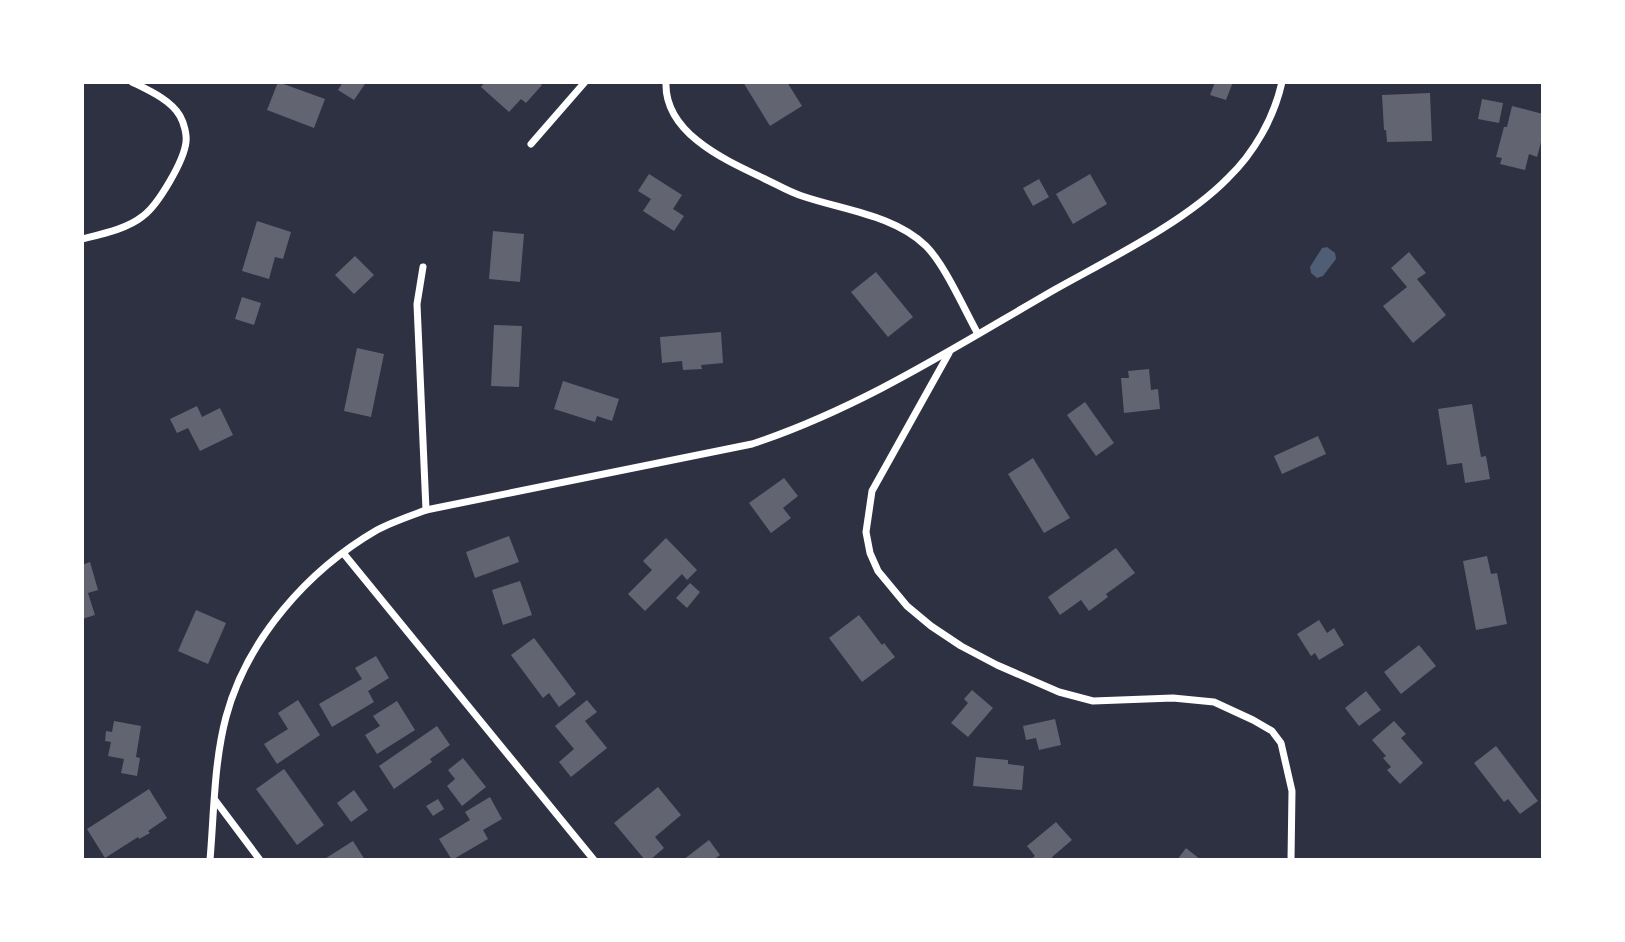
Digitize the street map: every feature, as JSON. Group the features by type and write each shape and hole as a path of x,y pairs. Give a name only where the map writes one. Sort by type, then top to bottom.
{"street":[{"path":"82,239 128,225 143,217 163,193 186,144 180,115 159,96 132,82"},
{"path":"531,144 585,82"},
{"path":"666,82 675,116 694,139 717,154 799,195 888,222 926,246 978,334"},
{"path":"210,860 225,719 247,662 284,608 313,578 344,554 377,531 426,510 752,444 795,430 844,409 949,353 1150,236 1205,198 1246,159 1266,127 1282,82"},
{"path":"423,267 417,304 426,510"},
{"path":"949,353 872,491 866,532 870,553 878,571 907,606 931,626 985,659 1059,692 1093,701 1173,698 1214,702 1272,731 1283,750 1292,790 1291,860"},
{"path":"344,554 594,860"},
{"path":"215,800 260,860"}],"water":[{"path":"1327,247 1335,253 1336,259 1323,276 1317,278 1311,273 1310,267 1322,248"}],"building":[{"path":"278,82 325,99 314,128 267,110"},
{"path":"343,82 365,84 354,100 338,90"},
{"path":"485,82 539,82 542,85 526,103 521,99 509,112 481,87"},
{"path":"743,82 787,82 802,106 770,126"},
{"path":"1215,82 1233,82 1226,100 1210,95"},
{"path":"1430,93 1432,141 1387,142 1382,95"},
{"path":"1482,99 1503,103 1499,123 1478,119"},
{"path":"1512,106 1543,114 1543,135 1537,157 1529,154 1525,170 1500,164 1502,158 1496,157"},
{"path":"649,174 682,195 673,209 684,216 674,231 643,211 651,199 638,191"},
{"path":"1090,174 1107,204 1073,224 1056,194"},
{"path":"1039,179 1049,197 1033,206 1023,188"},
{"path":"257,221 291,232 283,259 275,257 269,279 242,271"},
{"path":"493,231 524,234 520,282 489,279"},
{"path":"1409,252 1426,273 1417,279 1446,315 1413,343 1383,306 1407,287 1391,268"},
{"path":"355,256 374,275 354,294 335,275"},
{"path":"876,272 913,317 888,337 851,292"},
{"path":"242,297 261,303 254,325 235,319"},
{"path":"494,325 522,326 519,387 491,386"},
{"path":"721,332 723,363 701,365 702,369 683,370 682,361 662,363 660,337"},
{"path":"357,348 384,354 371,417 344,411"},
{"path":"1149,369 1151,390 1158,389 1160,409 1124,413 1121,378 1129,378 1128,371"},
{"path":"563,381 619,399 612,421 597,416 595,422 554,409"},
{"path":"1085,402 1114,443 1096,456 1067,415"},
{"path":"1472,404 1481,457 1486,456 1490,479 1465,483 1462,463 1447,465 1438,409"},
{"path":"197,406 202,417 220,408 233,435 200,451 188,428 177,433 170,419"},
{"path":"1318,436 1326,454 1282,474 1274,456"},
{"path":"1033,458 1070,518 1044,533 1008,474"},
{"path":"784,478 798,496 783,508 791,518 771,533 749,503"},
{"path":"509,536 519,562 475,578 466,552"},
{"path":"666,538 697,570 687,580 682,574 645,611 628,594 652,570 643,561"},
{"path":"1116,548 1135,573 1106,594 1108,597 1089,611 1081,600 1060,615 1048,597"},
{"path":"1487,556 1491,574 1497,573 1507,624 1476,630 1463,561"},
{"path":"90,562 98,590 88,593 95,615 82,619 82,565"},
{"path":"520,581 532,615 503,625 492,590"},
{"path":"690,583 700,592 687,608 676,598"},
{"path":"196,610 226,623 208,664 178,651"},
{"path":"859,615 895,657 862,682 829,638"},
{"path":"1319,620 1327,633 1334,628 1344,645 1319,660 1315,653 1311,656 1297,634"},
{"path":"534,638 576,694 559,707 549,693 543,698 511,655"},
{"path":"1419,645 1436,666 1401,694 1384,672"},
{"path":"376,656 389,678 368,691 374,702 332,727 319,704 362,679 355,668"},
{"path":"972,690 993,708 968,737 951,723 968,703 964,699"},
{"path":"1366,691 1381,710 1359,726 1345,708"},
{"path":"298,700 320,735 277,764 264,744 288,729 278,713"},
{"path":"587,700 597,712 585,721 607,748 571,777 559,762 574,749 555,726"},
{"path":"397,701 415,730 377,754 365,735 380,726 373,716"},
{"path":"1055,719 1061,745 1039,750 1036,738 1026,740 1023,726"},
{"path":"114,721 141,726 136,757 140,758 137,776 121,773 124,759 108,756 111,742 105,741 106,731 112,732"},
{"path":"1394,721 1406,734 1401,738 1423,763 1400,784 1387,770 1391,767 1383,758 1386,756 1372,740"},
{"path":"437,726 450,745 430,759 432,762 394,789 379,766"},
{"path":"1496,746 1538,801 1520,814 1508,799 1504,802 1474,763"},
{"path":"976,757 1008,760 1008,764 1024,766 1022,790 973,786"},
{"path":"463,758 486,787 462,806 447,786 455,779 448,770"},
{"path":"284,769 324,825 297,845 256,789"},
{"path":"658,787 681,815 655,837 664,848 650,860 645,860 614,823"},
{"path":"149,789 167,818 148,831 150,833 139,839 138,837 105,858 87,829"},
{"path":"354,790 368,810 351,822 337,803"},
{"path":"490,797 502,819 483,830 488,839 452,860 439,839 470,820 465,812"},
{"path":"438,799 444,809 433,816 426,806"},
{"path":"1056,822 1072,840 1052,857 1054,860 1030,860 1035,856 1027,846"},
{"path":"709,840 720,855 713,860 683,860"},
{"path":"353,841 365,860 323,860"},
{"path":"1186,848 1201,860 1177,860"}]}
